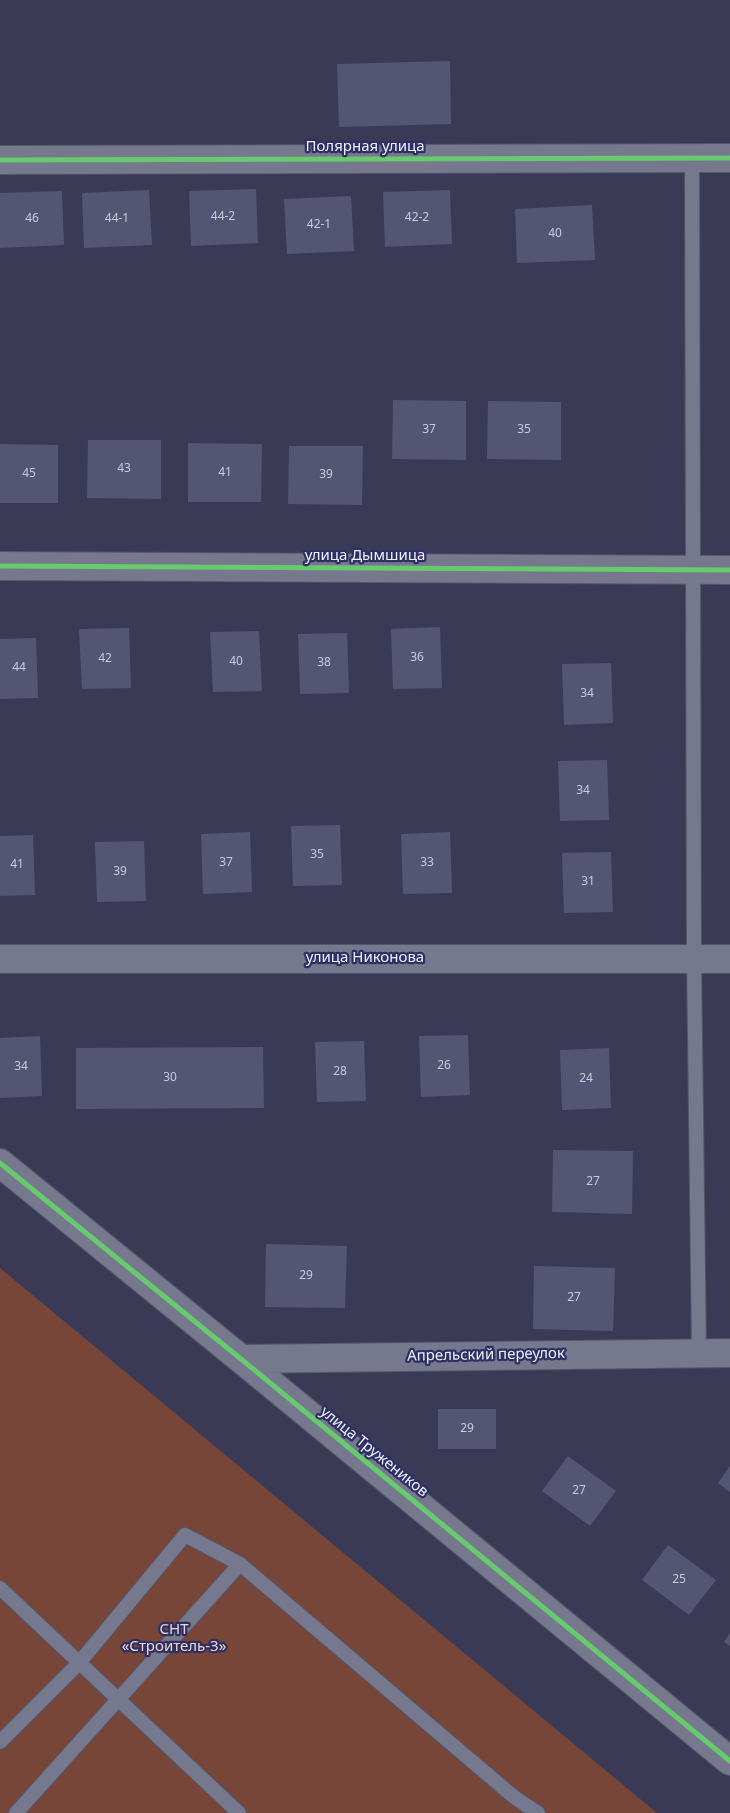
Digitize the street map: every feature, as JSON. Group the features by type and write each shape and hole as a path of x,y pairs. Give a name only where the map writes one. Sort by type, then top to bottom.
{"street":[{"name":"Полярная улица","path":"0,160 730,158"},
{"name":"улица Дымшица","path":"0,566 730,570"},
{"name":"улица Никонова","path":"0,959 730,958"},
{"name":"улица Тружеников","path":"0,1163 730,1761"},
{"name":"Апрельский переулок","path":"241,1359 730,1352"}],"lane":[{"path":"692,158 694,958 700,1352"},
{"path":"0,1742 79,1663 185,1535 240,1564 514,1797 538,1813"},
{"path":"16,1813 240,1564"},
{"path":"0,1588 239,1813"}],"green space":[{"name":"СНТ «Строитель-3»","path":"0,1268 657,1813 0,1813"}],"building":[{"path":"450,61 451,124 339,127 337,64"},
{"path":"256,189 258,243 191,246 189,191"},
{"path":"149,190 152,245 84,248 82,193"},
{"path":"450,190 452,244 385,247 383,192"},
{"path":"62,191 64,245 0,248 0,193"},
{"path":"351,196 354,251 287,254 284,199"},
{"path":"592,205 595,260 517,263 515,209"},
{"path":"393,400 466,401 466,460 392,459"},
{"path":"488,401 561,402 561,460 487,459"},
{"path":"88,440 161,440 161,499 87,498"},
{"path":"188,443 262,444 261,502 188,502"},
{"path":"0,444 58,445 58,503 0,503"},
{"path":"289,446 363,446 362,505 288,504"},
{"path":"440,627 442,688 393,689 391,629"},
{"path":"129,628 131,688 82,689 79,629"},
{"path":"259,631 262,691 213,692 210,632"},
{"path":"347,633 349,693 300,694 298,634"},
{"path":"36,638 38,698 0,699 0,639"},
{"path":"611,663 613,723 564,725 562,664"},
{"path":"607,760 609,820 560,821 558,761"},
{"path":"340,825 342,885 293,886 291,826"},
{"path":"250,832 252,892 203,894 201,834"},
{"path":"450,832 452,893 403,894 401,834"},
{"path":"33,835 35,895 0,896 0,836"},
{"path":"144,841 146,901 97,902 95,842"},
{"path":"611,852 613,912 564,913 562,853"},
{"path":"468,1035 470,1095 421,1097 419,1036"},
{"path":"40,1036 42,1096 0,1098 0,1038"},
{"path":"364,1041 366,1101 317,1102 315,1042"},
{"path":"263,1047 264,1108 76,1109 76,1048"},
{"path":"609,1048 611,1108 562,1110 560,1050"},
{"path":"553,1150 633,1151 632,1214 552,1212"},
{"path":"266,1244 347,1246 345,1308 265,1307"},
{"path":"534,1266 615,1268 613,1331 533,1329"},
{"path":"438,1409 496,1409 496,1449 438,1449"},
{"path":"568,1456 616,1491 590,1526 542,1491"},
{"path":"730,1466 730,1492 718,1483"},
{"path":"668,1545 716,1580 689,1615 642,1580"},
{"path":"730,1633 730,1646 724,1642"}],"cycle path":[{"path":"0,160 730,158"},
{"path":"0,566 730,570"},
{"path":"0,1163 730,1761"}]}
